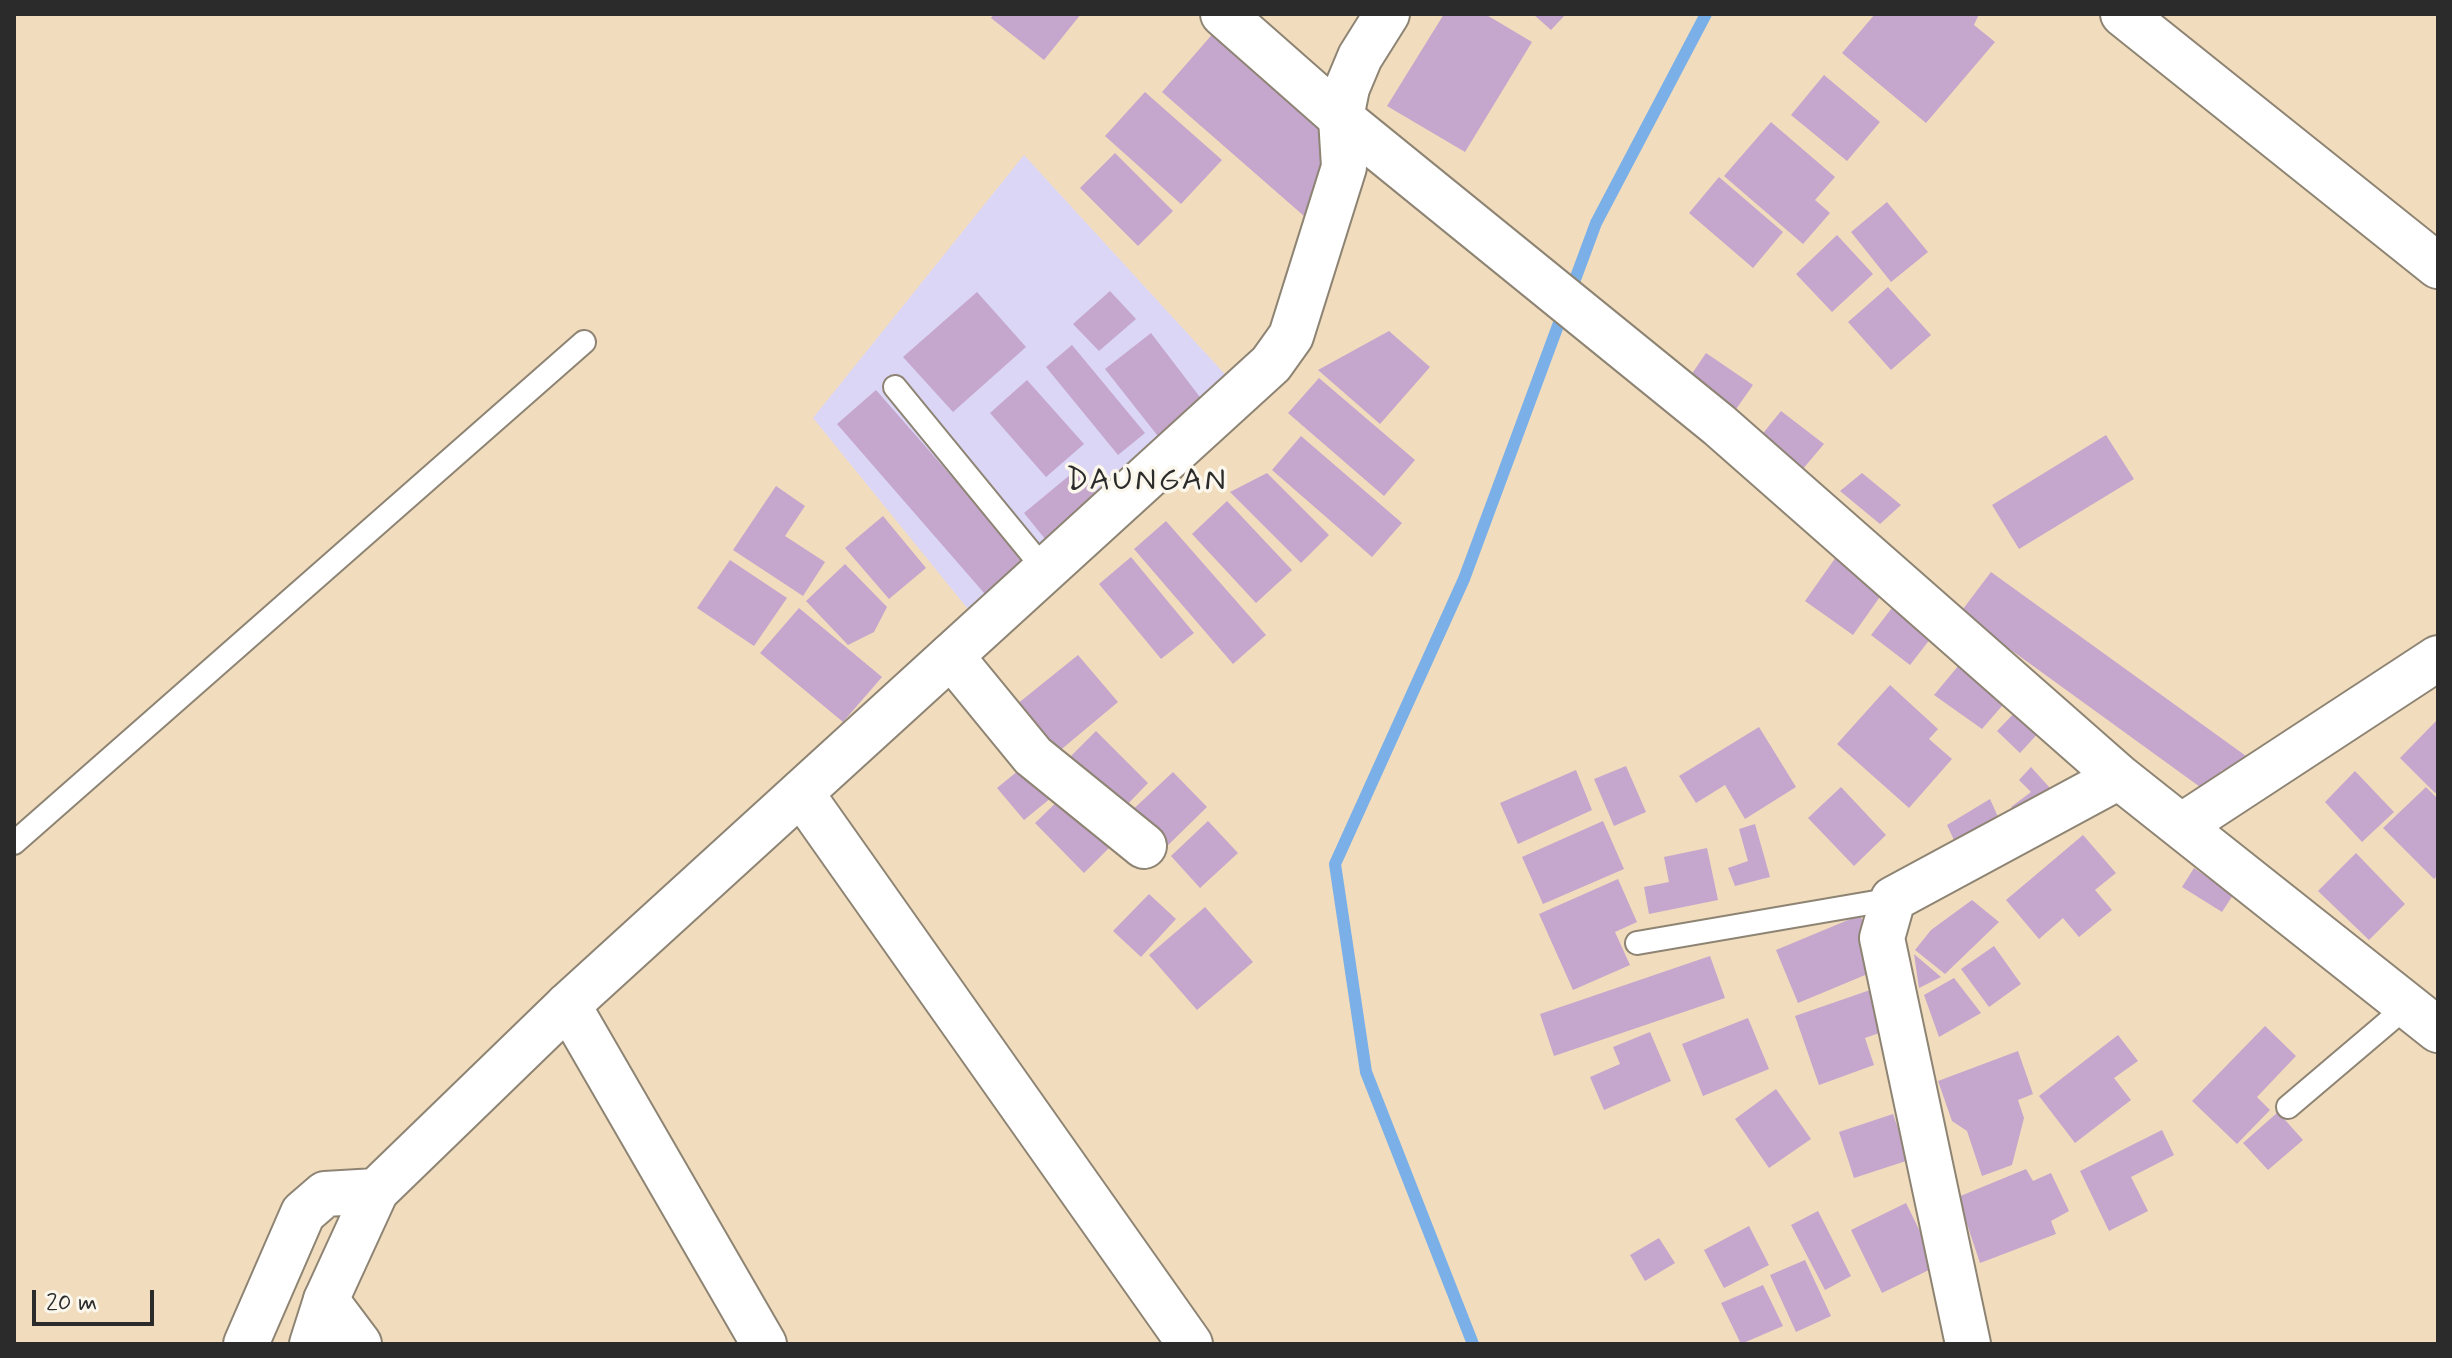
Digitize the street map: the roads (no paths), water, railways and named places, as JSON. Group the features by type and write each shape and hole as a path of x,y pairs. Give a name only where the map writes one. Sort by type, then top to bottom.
{"street":[{"path":"1223,14 1341,118 1719,425 2119,777 2423,1018"},
{"path":"312,1344 326,1300 376,1191 568,1005 1271,364 1291,336 1344,167 1341,118 1347,88 1360,57 1387,14"},
{"path":"2123,14 2438,266"},
{"path":"951,656 1033,756 1144,846"},
{"path":"2183,825 2438,658"},
{"path":"1968,1344 1882,938 1893,899 2119,777"},
{"path":"801,793 1190,1344"},
{"path":"568,1005 764,1344"},
{"path":"246,1344 303,1213 325,1194 376,1191"},
{"path":"326,1300 359,1344"}],"lane":[{"path":"14,843 584,342"},
{"path":"895,387 1045,570"},
{"path":"1637,943 1893,899"},
{"path":"2288,1107 2423,1018"}],"waterway":[{"path":"1473,1344 1366,1072 1335,864 1464,579 1596,223 1706,14"}],"district":[{"name":"DAUNGAN","path":"1147,482"}]}
